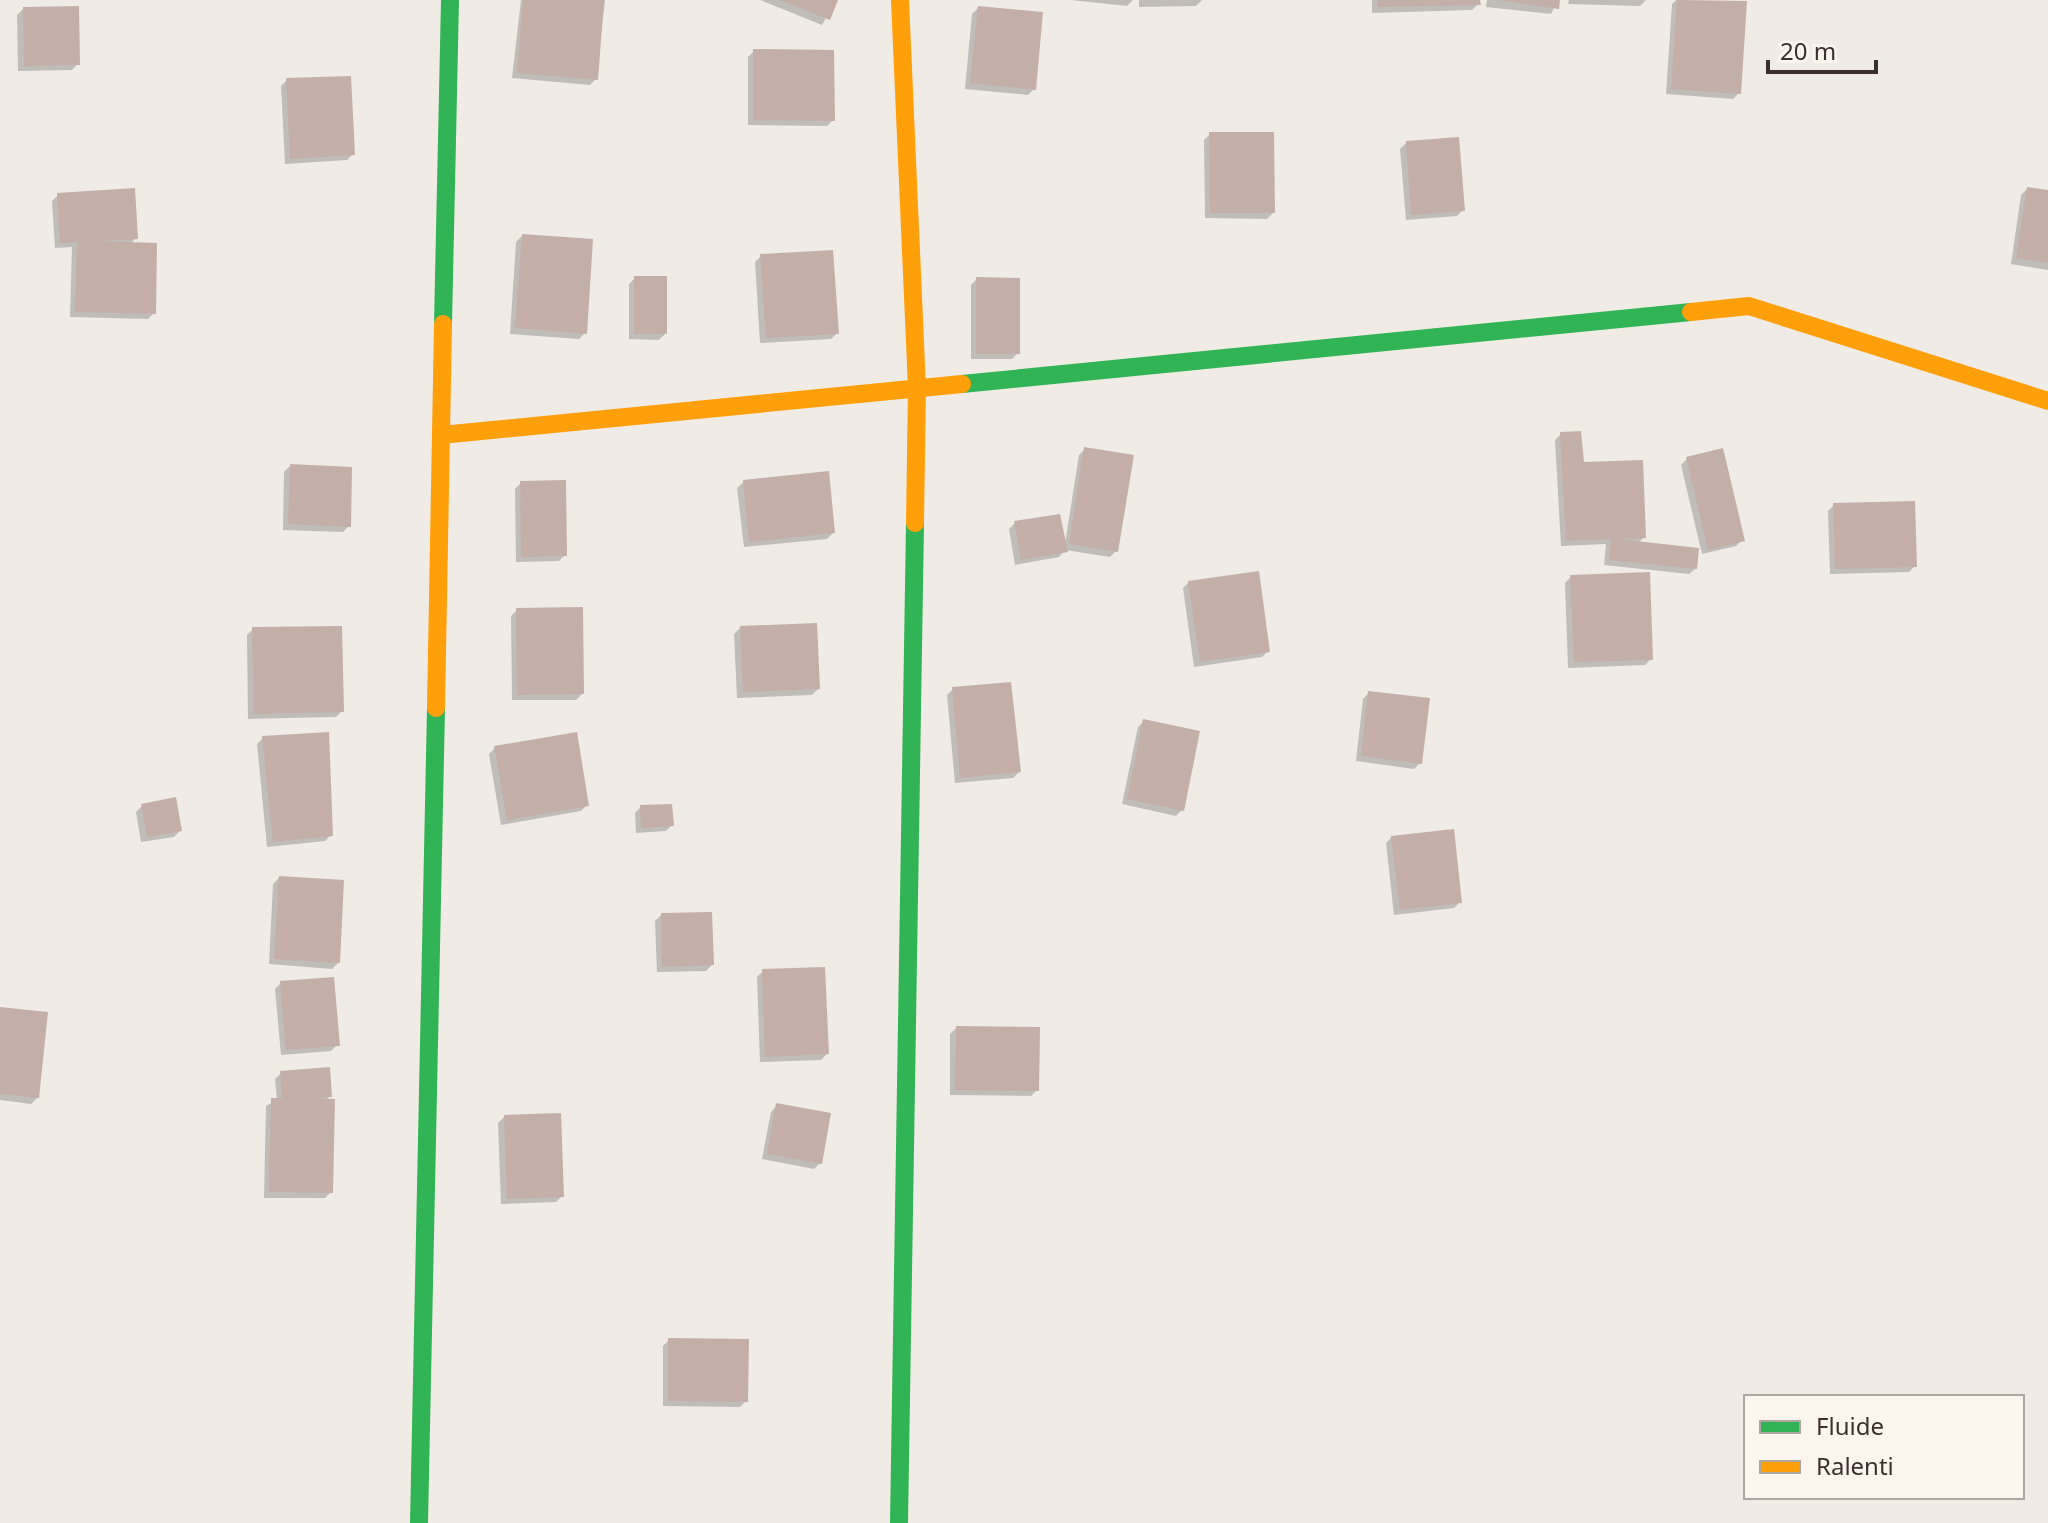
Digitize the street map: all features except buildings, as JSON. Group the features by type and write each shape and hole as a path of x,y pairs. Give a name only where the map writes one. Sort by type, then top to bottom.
{"street":[{"path":"419,1523 450,0"},
{"path":"899,1523 917,388 900,0"},
{"path":"441,435 1749,306 2048,401"}],"traffic: fast":[{"path":"443,324 450,0"},
{"path":"962,384 1691,312"},
{"path":"899,1523 915,523"},
{"path":"419,1523 436,708"}],"traffic: slow":[{"path":"900,0 917,388 915,523"},
{"path":"1691,312 1749,306 2048,401"},
{"path":"436,708 443,324"},
{"path":"441,435 962,384"}]}
